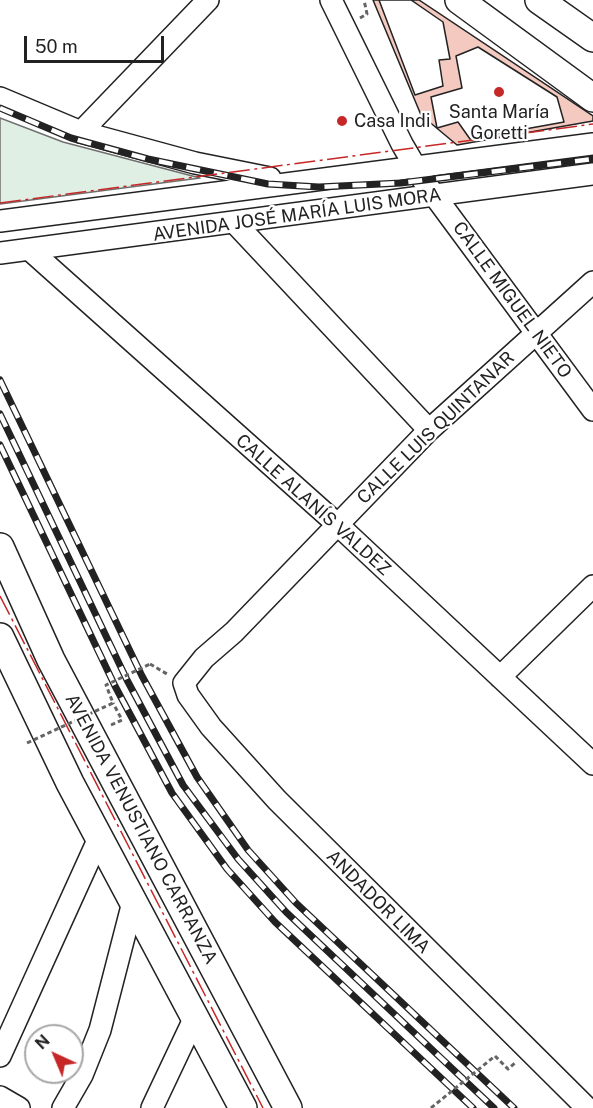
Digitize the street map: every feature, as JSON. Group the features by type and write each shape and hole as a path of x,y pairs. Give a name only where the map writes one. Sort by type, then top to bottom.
{"main road":[{"path":"459,0 593,98"},
{"path":"540,0 593,38"},
{"name":"AVENIDA VENUSTIANO CARRANZA","path":"0,547 51,660 288,1108"},
{"path":"0,637 99,838 243,1108"}],"street":[{"path":"81,132 208,0"},
{"name":"CALLE MIGUEL NIETO","path":"331,0 416,168 434,196 593,410"},
{"path":"0,98 81,132 195,163 291,182"},
{"name":"AVENIDA JOSÉ MARÍA LUIS MORA","path":"0,221 593,144"},
{"name":"AVENIDA JOSÉ MARÍA LUIS MORA","path":"0,253 593,174"},
{"path":"234,222 429,430"},
{"name":"CALLE ALANÍS VALDEZ","path":"30,249 337,524 593,764"},
{"name":"CALLE LUIS QUINTANAR","path":"184,683 204,658 234,632 429,430 593,282"},
{"path":"500,677 593,586"},
{"name":"ANDADOR LIMA","path":"184,683 188,695 211,727 277,800 587,1108"},
{"path":"0,1056 99,838"},
{"path":"63,1108 82,1076 100,1030 133,902"},
{"path":"152,1108 195,1015"},
{"path":"0,1097 19,1108"}],"path":[{"path":"364,0 367,15"},
{"path":"122,720 106,685 150,664"},
{"path":"27,743 113,703"},
{"path":"431,1108 495,1056 508,1069"}],"green space":[{"path":"0,118 63,142 200,178 0,204"}],"building":[{"path":"373,0 419,0 593,116 593,121 457,145 421,115"},
{"path":"379,0 411,0 443,22 450,59 439,60 443,86 415,95"},
{"name":"Santa María Goretti","path":"478,47 557,97 564,122 470,139 458,122 437,128 431,97 462,88 456,56"}],"railway":[{"path":"0,108 71,138 148,159 268,184 319,187 401,183 593,159"},
{"path":"0,380 142,676 197,777 248,850 296,903 514,1108"},
{"path":"0,414 127,680 183,785 238,859 286,912 494,1108"},
{"path":"0,445 115,686 172,793 227,869 275,922 473,1108"}],"power":[{"path":"0,203 593,124"},
{"path":"0,596 263,1108"}],"place":[{"name":"Santa María Goretti","path":"499,92"},
{"name":"Casa Indi","path":"342,121"}]}
